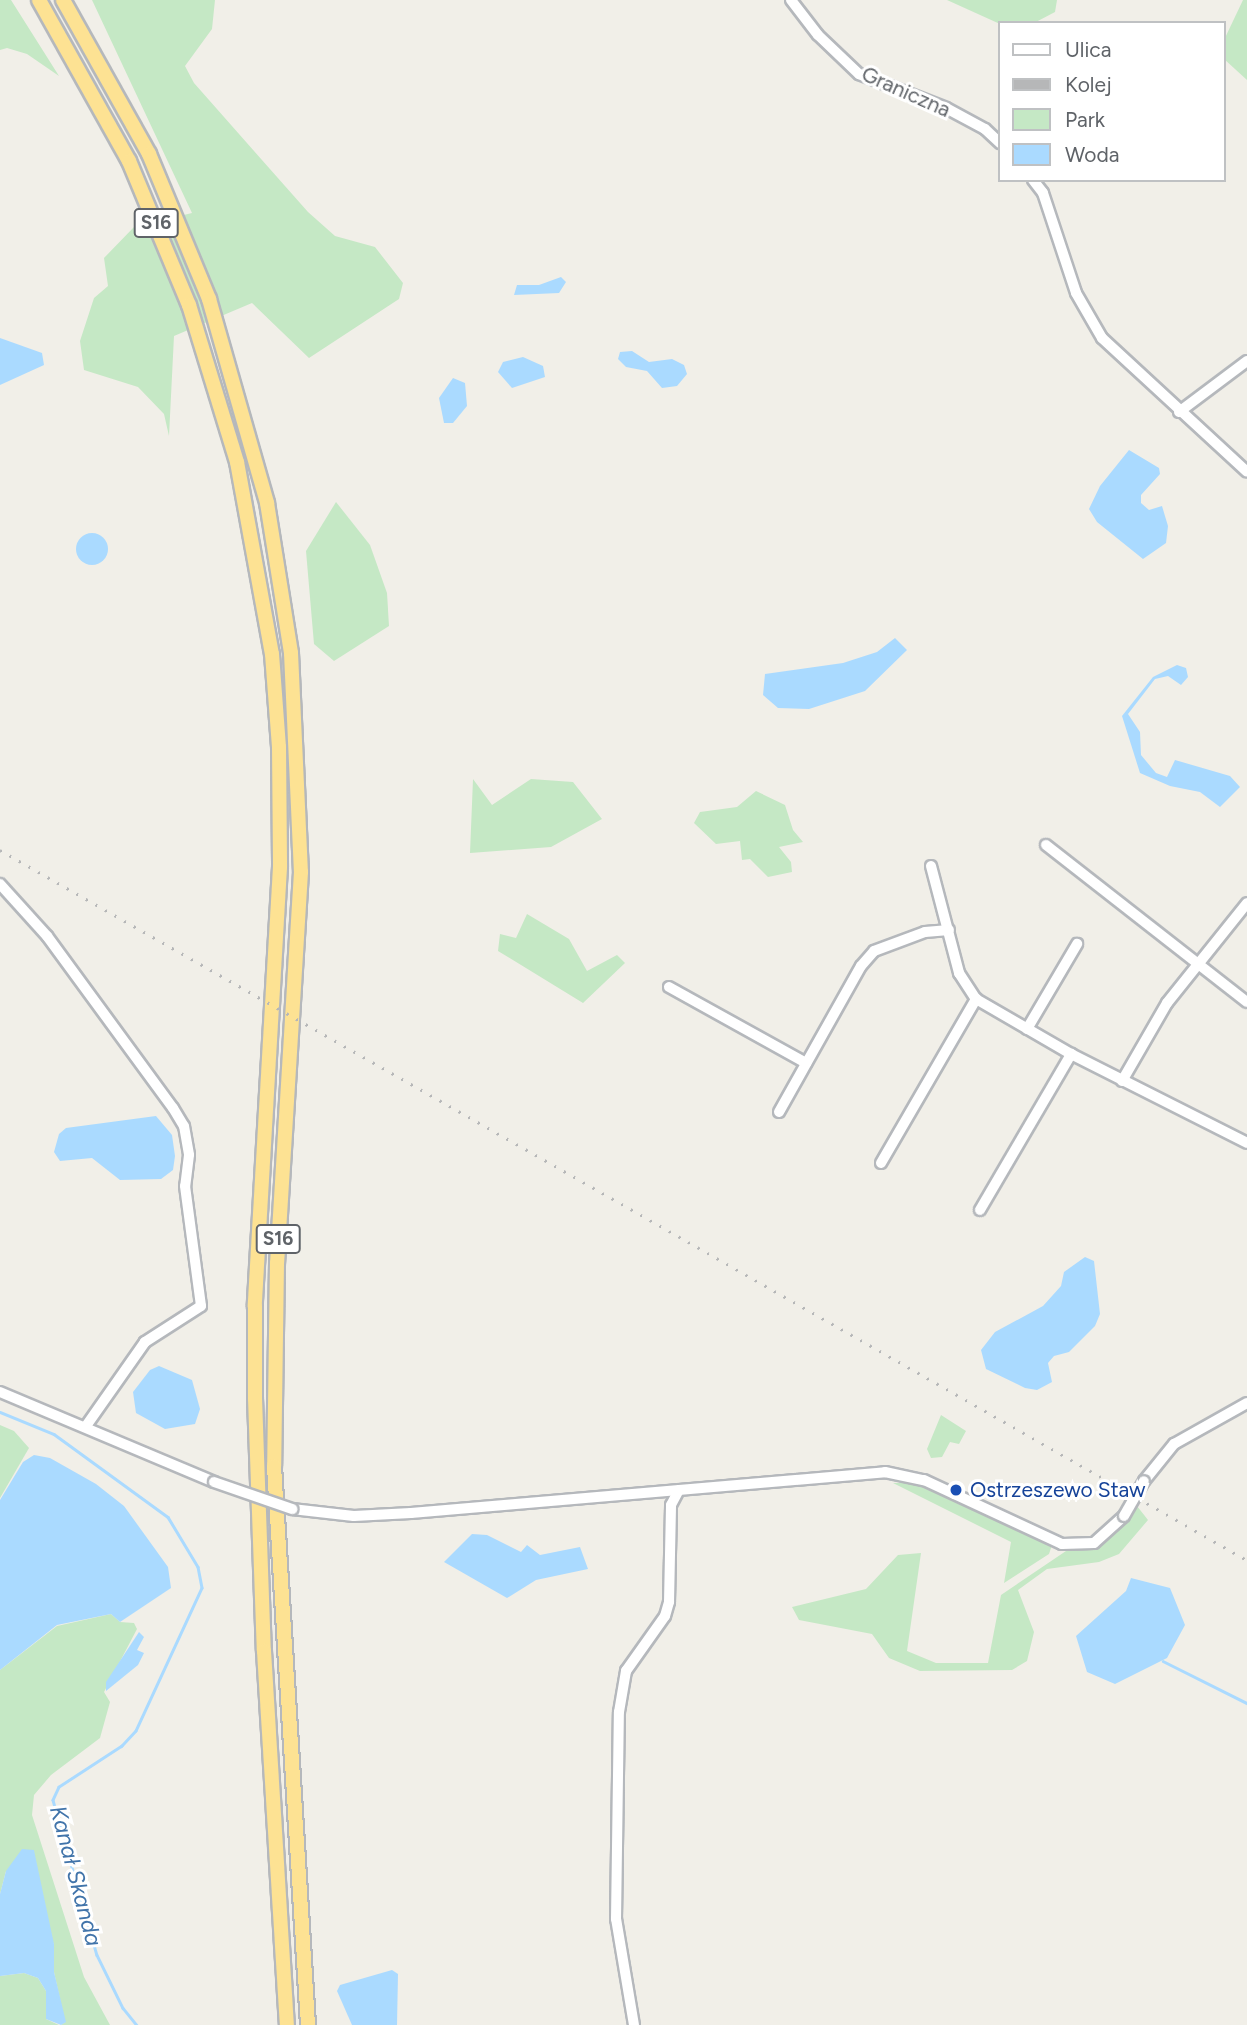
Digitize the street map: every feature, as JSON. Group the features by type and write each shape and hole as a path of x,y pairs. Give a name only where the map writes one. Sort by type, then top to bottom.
{"highway":[{"name":"S16","path":"39,0 99,104 160,232 215,381 237,462 272,654 279,747 279,936 255,1295 255,1398 264,1651 287,2025"},
{"name":"S16","path":"63,0 118,93 180,227 225,350 255,457 289,639 301,813 273,1392 280,1597 308,2025"}],"street":[{"name":"Graniczna","path":"791,0 818,35 859,74 966,120 998,142"},
{"path":"1035,182 1043,193 1076,293 1102,338 1247,472"},
{"path":"1179,412 1247,361"},
{"path":"1046,845 1247,1002"},
{"path":"931,866 959,973 976,999 1071,1054 1247,1143"},
{"path":"0,884 47,936 173,1108 184,1126 189,1155 185,1186 201,1306 145,1342 86,1426"},
{"path":"1122,1081 1167,1003 1247,903"},
{"path":"779,1112 861,966 874,951 925,932 948,930"},
{"path":"1027,1029 1077,944"},
{"path":"669,987 806,1063"},
{"path":"881,1163 976,999"},
{"path":"980,1210 1071,1054"},
{"path":"0,1392 214,1482 292,1509 354,1516 905,1473 1062,1544 1080,1546 1105,1537 1124,1516 1143,1481 1174,1444 1247,1403"},
{"path":"634,2025 616,1919 620,1712 626,1671 664,1616 669,1602 671,1505 679,1490"}],"green space":[{"path":"0,0 11,0 59,76 27,54 7,48 0,50"},
{"path":"92,0 215,0 212,29 185,66 194,83 308,212 335,236 375,247 403,283 399,299 309,358 252,303 174,336 169,436 164,414 138,387 84,370 80,341 94,298 108,286 104,258 134,227 192,213"},
{"path":"947,0 1057,0 1055,12 1038,21 998,23"},
{"path":"1243,0 1247,0 1247,80 1226,61 1226,36"},
{"path":"336,502 370,545 387,593 389,626 334,661 314,644 306,551"},
{"path":"473,779 492,805 531,779 573,782 602,819 551,847 470,853"},
{"path":"756,791 785,805 793,830 803,842 779,847 791,862 792,872 768,877 750,859 742,860 740,841 716,844 694,823 700,812 737,807"},
{"path":"527,914 569,939 587,971 617,955 625,963 583,1003 498,951 500,934 516,938"},
{"path":"941,1415 966,1431 959,1444 950,1442 942,1457 931,1458 927,1449"},
{"path":"0,1425 14,1431 29,1448 0,1498"},
{"path":"893,1483 917,1483 1052,1545 1049,1554 1004,1583 1011,1542"},
{"path":"1137,1506 1148,1520 1119,1554 1099,1562 1047,1569 1018,1590 1034,1632 1027,1661 1012,1670 920,1671 889,1658 872,1634 799,1620 792,1607 866,1589 898,1555 921,1553 907,1651 936,1663 988,1663 1001,1595 1066,1551 1106,1542"},
{"path":"111,1614 120,1622 134,1623 137,1629 104,1692 110,1702 100,1738 51,1775 34,1795 32,1815 84,1977 110,2025 61,2025 65,2022 54,1972 54,1944 6,1871 0,1894 0,1670 57,1626"},
{"path":"24,1973 38,1978 46,1991 46,2019 59,2025 0,2025 0,1976"}],"water":[{"path":"561,277 566,282 559,293 514,295 517,285 539,285"},
{"path":"0,338 42,353 44,365 0,385"},
{"path":"632,351 649,362 672,359 684,365 687,374 677,386 662,388 647,371 626,367 618,359 620,352"},
{"path":"523,357 543,366 545,377 512,388 498,372 503,362"},
{"path":"453,378 465,383 467,406 453,423 444,423 439,398"},
{"path":"1129,450 1159,468 1160,474 1141,495 1141,503 1149,510 1162,506 1168,526 1166,543 1143,559 1097,522 1089,509 1100,486"},
{"path":"92,533 103,538 108,549 103,560 92,565 81,560 76,549 81,538"},
{"path":"895,638 907,650 865,691 809,709 778,708 763,695 765,674 843,663 877,652"},
{"path":"1177,665 1186,668 1188,677 1181,685 1168,676 1155,679 1128,714 1140,732 1141,755 1156,773 1167,777 1175,760 1230,776 1240,787 1220,807 1200,792 1170,786 1140,773 1122,716 1153,677"},
{"path":"156,1116 172,1135 175,1156 173,1170 161,1179 120,1180 92,1158 60,1161 54,1152 59,1134 66,1128"},
{"path":"1085,1257 1094,1261 1100,1314 1095,1326 1069,1352 1054,1356 1048,1363 1052,1382 1037,1390 1025,1388 986,1369 981,1350 995,1332 1043,1306 1061,1286 1064,1272"},
{"path":"159,1366 192,1380 200,1409 195,1424 165,1429 136,1413 133,1392 150,1370"},
{"path":"34,1455 50,1458 96,1484 124,1506 168,1567 171,1588 120,1622 111,1614 57,1625 0,1670 0,1500 23,1462"},
{"path":"472,1534 487,1535 521,1552 527,1545 540,1555 580,1547 588,1569 536,1580 507,1598 444,1562"},
{"path":"1131,1578 1170,1588 1185,1625 1167,1658 1115,1684 1087,1672 1076,1636 1126,1591"},
{"path":"139,1632 144,1637 137,1650 144,1653 138,1665 106,1691 106,1682"},
{"path":"22,1849 34,1850 54,1944 54,1972 66,2022 61,2025 46,2019 46,1991 38,1978 24,1973 0,1976 0,1894 6,1871"},
{"path":"392,1970 398,1974 397,2025 352,2025 337,1991 340,1985"}],"waterway":[{"name":"Kanał Skanda","path":"0,1412 54,1434 168,1517 198,1567 202,1588 136,1731 122,1746 59,1787 53,1800 97,1955 123,2008 137,2025"},
{"path":"1163,1661 1247,1703"}],"railway":[{"path":"0,850 1247,1560"}],"place":[{"name":"Ostrzeszewo Staw","path":"956,1490"}]}
